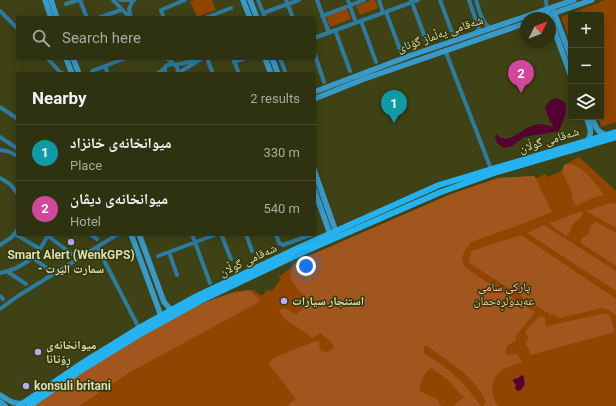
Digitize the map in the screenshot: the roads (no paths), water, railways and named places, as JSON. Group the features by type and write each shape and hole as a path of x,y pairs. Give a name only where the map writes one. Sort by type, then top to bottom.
{"main road":[{"name":"شەقامی گوڵان","path":"24,405 112,351 200,301 297,255 441,192 538,157 616,132"},
{"name":"شەقامی گوڵان","path":"24,405 35,395 84,362 139,328 171,310 298,248 439,185 491,169 616,137"}],"street":[{"path":"45,0 56,16"},
{"path":"51,0 51,16"},
{"path":"66,4 79,0 86,16"},
{"path":"113,0 121,10 128,16"},
{"path":"120,0 133,0 129,9 131,16"},
{"path":"163,16 161,10 185,0"},
{"path":"243,0 249,16"},
{"path":"250,0 256,16"},
{"path":"258,0 264,16"},
{"path":"263,13 287,2 299,0"},
{"path":"316,0 328,33"},
{"path":"348,0 356,23"},
{"path":"322,16 364,0"},
{"path":"379,0 401,52"},
{"path":"316,37 411,1 418,0"},
{"path":"440,0 453,35"},
{"path":"469,0 479,29 474,34"},
{"path":"476,0 484,21 487,26 491,28"},
{"name":"شەقامی یەڵماز گۆنای","path":"551,12 574,0"},
{"name":"شەقامی یەڵماز گۆنای","path":"551,12 592,0"},
{"path":"411,1 426,40"},
{"path":"546,1 551,12"},
{"path":"287,2 292,16"},
{"path":"218,16 231,8"},
{"path":"104,16 121,10"},
{"path":"0,11 16,27"},
{"name":"شەقامی یەڵماز گۆنای","path":"316,91 422,51 491,28 520,20"},
{"path":"361,21 376,62"},
{"path":"556,24 568,51"},
{"name":"شەقامی یەڵماز گۆنای","path":"316,98 364,78 520,25"},
{"path":"556,28 568,66"},
{"path":"335,30 350,71"},
{"path":"445,50 491,169"},
{"path":"422,51 424,58"},
{"path":"316,58 324,82"},
{"path":"49,60 60,72"},
{"path":"66,60 69,72"},
{"path":"74,60 78,72"},
{"path":"92,71 121,60"},
{"path":"165,72 166,60"},
{"path":"169,60 175,65 178,72"},
{"path":"160,72 169,64 175,65 195,60"},
{"path":"181,72 200,60"},
{"path":"208,60 212,72"},
{"path":"234,60 238,72"},
{"path":"266,60 270,72"},
{"path":"273,60 277,72"},
{"path":"281,60 285,72"},
{"path":"105,66 107,72"},
{"path":"0,107 16,118"},
{"path":"588,120 593,127 606,135"},
{"path":"588,140 593,127 592,120"},
{"path":"0,137 16,148"},
{"path":"7,151 9,143"},
{"path":"0,150 16,155"},
{"path":"0,178 10,184 16,192"},
{"path":"316,180 333,233"},
{"path":"316,194 333,233"},
{"path":"0,245 9,240 15,234"},
{"path":"18,236 40,249"},
{"path":"0,273 8,272 17,268 33,258 47,236"},
{"path":"49,236 72,254"},
{"path":"93,236 97,239"},
{"path":"0,310 18,296 115,236"},
{"path":"132,236 161,316"},
{"path":"140,236 164,302 171,310"},
{"path":"193,236 210,283"},
{"path":"158,256 212,236"},
{"path":"222,236 231,260"},
{"path":"247,236 252,251"},
{"path":"277,236 279,243 283,245 307,236"},
{"path":"97,247 139,328"},
{"path":"169,252 177,275"},
{"path":"33,258 48,269"},
{"path":"143,267 150,264"},
{"path":"8,272 26,284"},
{"path":"2,401 24,405"}],"place":[{"name":"میوانخانەی دیڤان","path":"521,93"},
{"name":"میوانخانەی خانزاد","path":"394,123"},
{"name":"Smart Alert (WenkGPS) - سمارت اليرت","path":"71,242"},
{"name":"استئجار سيارات","path":"284,301"},
{"name":"میوانخانەی ڕۆتانا","path":"38,352"},
{"name":"konsuli britani","path":"26,386"}],"park label":[{"name":"پارکی سامی عەبدولڕەحمان","path":"504,294"}]}
